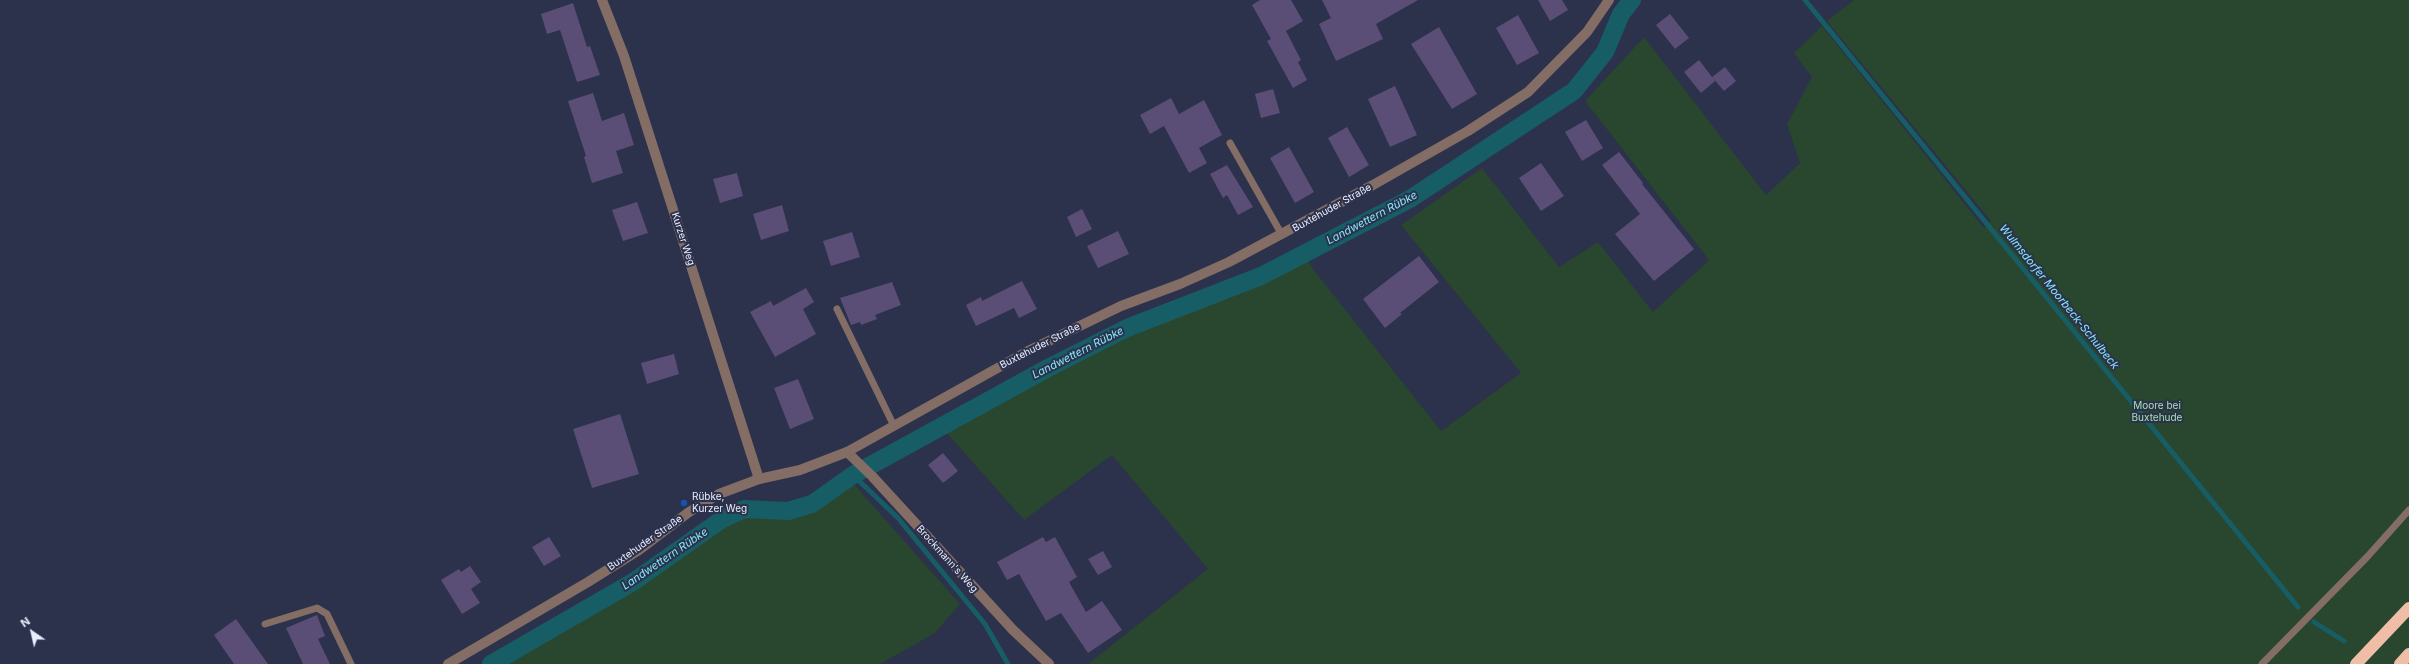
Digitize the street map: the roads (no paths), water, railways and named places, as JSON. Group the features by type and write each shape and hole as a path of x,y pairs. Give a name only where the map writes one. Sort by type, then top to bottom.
{"highway":[{"path":"2356,664 2409,608"},
{"path":"2400,664 2409,654"}],"street":[{"name":"Kurzer Weg","path":"602,0 624,56 759,479"},
{"name":"Buxtehuder Straße","path":"448,664 595,578 639,550 689,512 719,494 759,479 800,470 847,452 1042,344 1120,306 1194,278 1282,235 1468,131 1528,92 1587,32 1609,0"},
{"name":"Brockmann's Weg","path":"847,452 872,476 1013,630 1049,664"}],"lane":[{"path":"1230,143 1282,235"},
{"path":"836,309 894,426"},
{"path":"2262,664 2368,556 2409,510"},
{"path":"265,624 317,608 327,614 351,664"}],"waterway":[{"name":"Landwettern Rübke","path":"491,664 633,582 721,520 744,509 788,511 812,504 853,475 1048,368 1127,328 1261,276 1410,199 1574,91 1605,52 1621,14 1632,0"},
{"name":"Wulmsdorfer Moorbeck-Schulbeck","path":"1805,0 2298,607"},
{"path":"853,475 898,518 985,624 1008,664"},
{"name":"Wulmsdorfer Moorbeck-Schulbeck","path":"2314,622 2344,641"}],"place":[{"name":"Rübke, Kurzer Weg","path":"684,503"}],"park label":[{"name":"Moore bei Buxtehude","path":"2157,412"}]}
